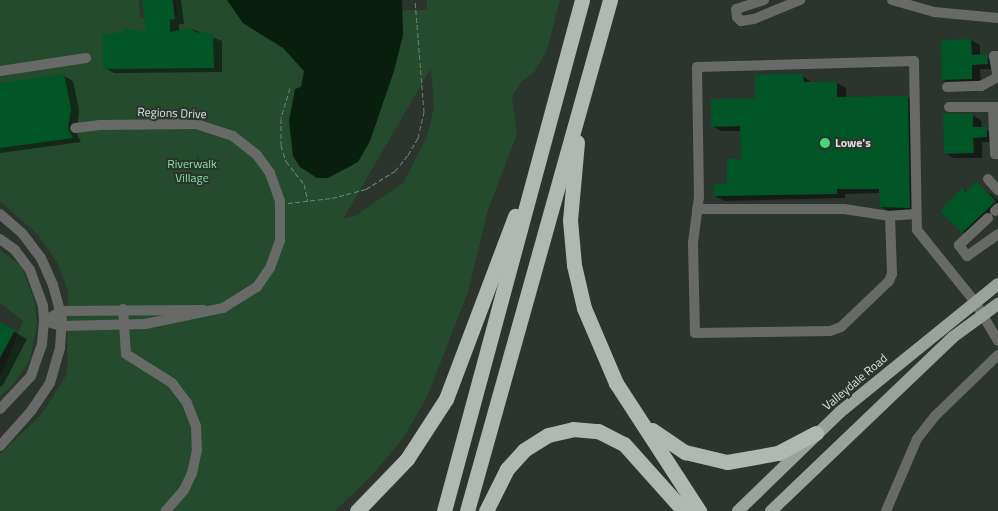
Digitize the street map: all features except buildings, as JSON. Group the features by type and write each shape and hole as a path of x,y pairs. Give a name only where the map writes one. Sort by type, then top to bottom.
{"highway":[{"path":"444,511 582,0"},
{"path":"467,511 610,0"},
{"path":"580,108 570,205 578,284 605,362 699,511"},
{"path":"356,511 407,459 446,399 539,156"},
{"path":"643,423 678,448 727,462 778,453 816,433"},
{"path":"486,511 507,469 524,450 548,434 573,429 598,431 624,444 674,505 684,511"}],"main road":[{"name":"Valleydale Road","path":"738,511 816,433 998,284"},
{"path":"771,511 953,337 981,316 997,307"}],"street":[{"path":"764,0 736,9 737,17 741,21 754,19 800,0"},
{"path":"892,0 934,12 998,18"},
{"path":"947,86 981,86 997,78 994,56 998,56"},
{"path":"0,71 86,58"},
{"path":"890,216 892,274 889,281 841,327 830,331 695,333 692,243 697,209 697,67 914,61 916,219 920,237 975,302 981,316 998,341"},
{"path":"949,108 995,107 995,154 998,154"},
{"name":"Regions Drive","path":"44,321 61,326 124,325 176,320 223,308 250,293 270,268 280,241 280,204 270,172 257,155 240,140 212,126 157,123 75,128"},
{"path":"988,179 998,190"},
{"path":"697,209 844,208 916,219"},
{"path":"994,212 959,245 967,256 998,234"},
{"path":"0,446 32,410 50,383 58,357 61,326 61,311 41,258 22,232 1,218"},
{"path":"0,239 15,250 30,270 43,306 44,321 42,344 31,376 0,409"},
{"path":"975,302 997,307"},
{"name":"Regions Drive","path":"44,321 61,311 223,308"},
{"path":"123,309 128,356 172,383 187,403 196,426 197,445 192,474 184,490 166,511"},
{"path":"886,511 917,439 934,416 997,355"}],"path":[{"path":"280,204 308,202 352,193 384,179 402,163 418,138 424,112 415,0"},
{"path":"290,88 281,118 281,145 286,161 304,184 308,202"}],"green space":[{"name":"Riverwalk Village","path":"0,0 139,0 140,18 177,17 175,0 227,0 239,15 427,10 427,0 560,0 547,50 535,71 522,81 512,96 517,134 488,210 468,292 427,397 404,437 375,472 335,511 0,511 0,454 41,415 67,374 68,291 57,262 38,235 0,201","holes":["431,68 434,107 427,137 403,183 355,216 343,219"]},
{"path":"0,250 21,266 34,299 37,323 30,360 13,385 0,396 0,377 23,321 0,303"}],"shaded area":[{"path":"227,0 402,0 403,35 394,71 370,141 358,162 328,178 317,178 300,167 293,156 289,121 295,89 301,87 304,71 283,48 243,23"}],"place":[{"name":"Lowe's","path":"825,143"}]}
